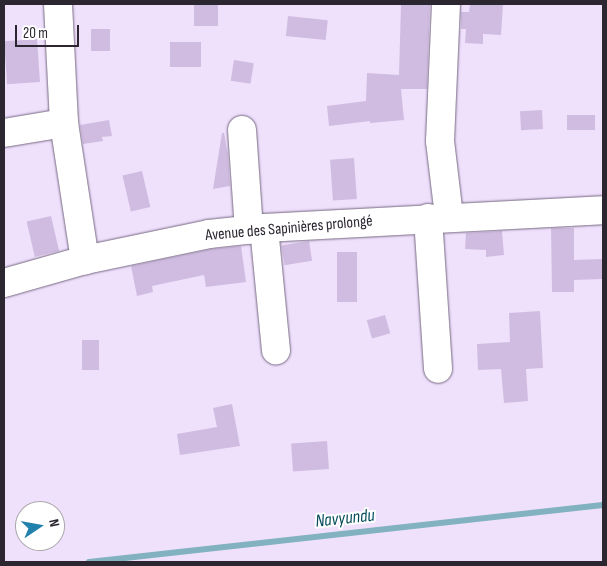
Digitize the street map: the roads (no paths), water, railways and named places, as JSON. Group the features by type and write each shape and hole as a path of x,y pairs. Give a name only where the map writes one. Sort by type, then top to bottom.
{"street":[{"path":"58,4 64,123 85,260"},
{"path":"438,369 440,141 446,4"},
{"path":"4,133 64,123"},
{"path":"242,130 276,350"},
{"name":"Avenue des Sapinières prolongé","path":"4,283 85,260 209,234 256,229 603,210"}],"waterway":[{"name":"Navyundu","path":"89,562 603,505"}]}
